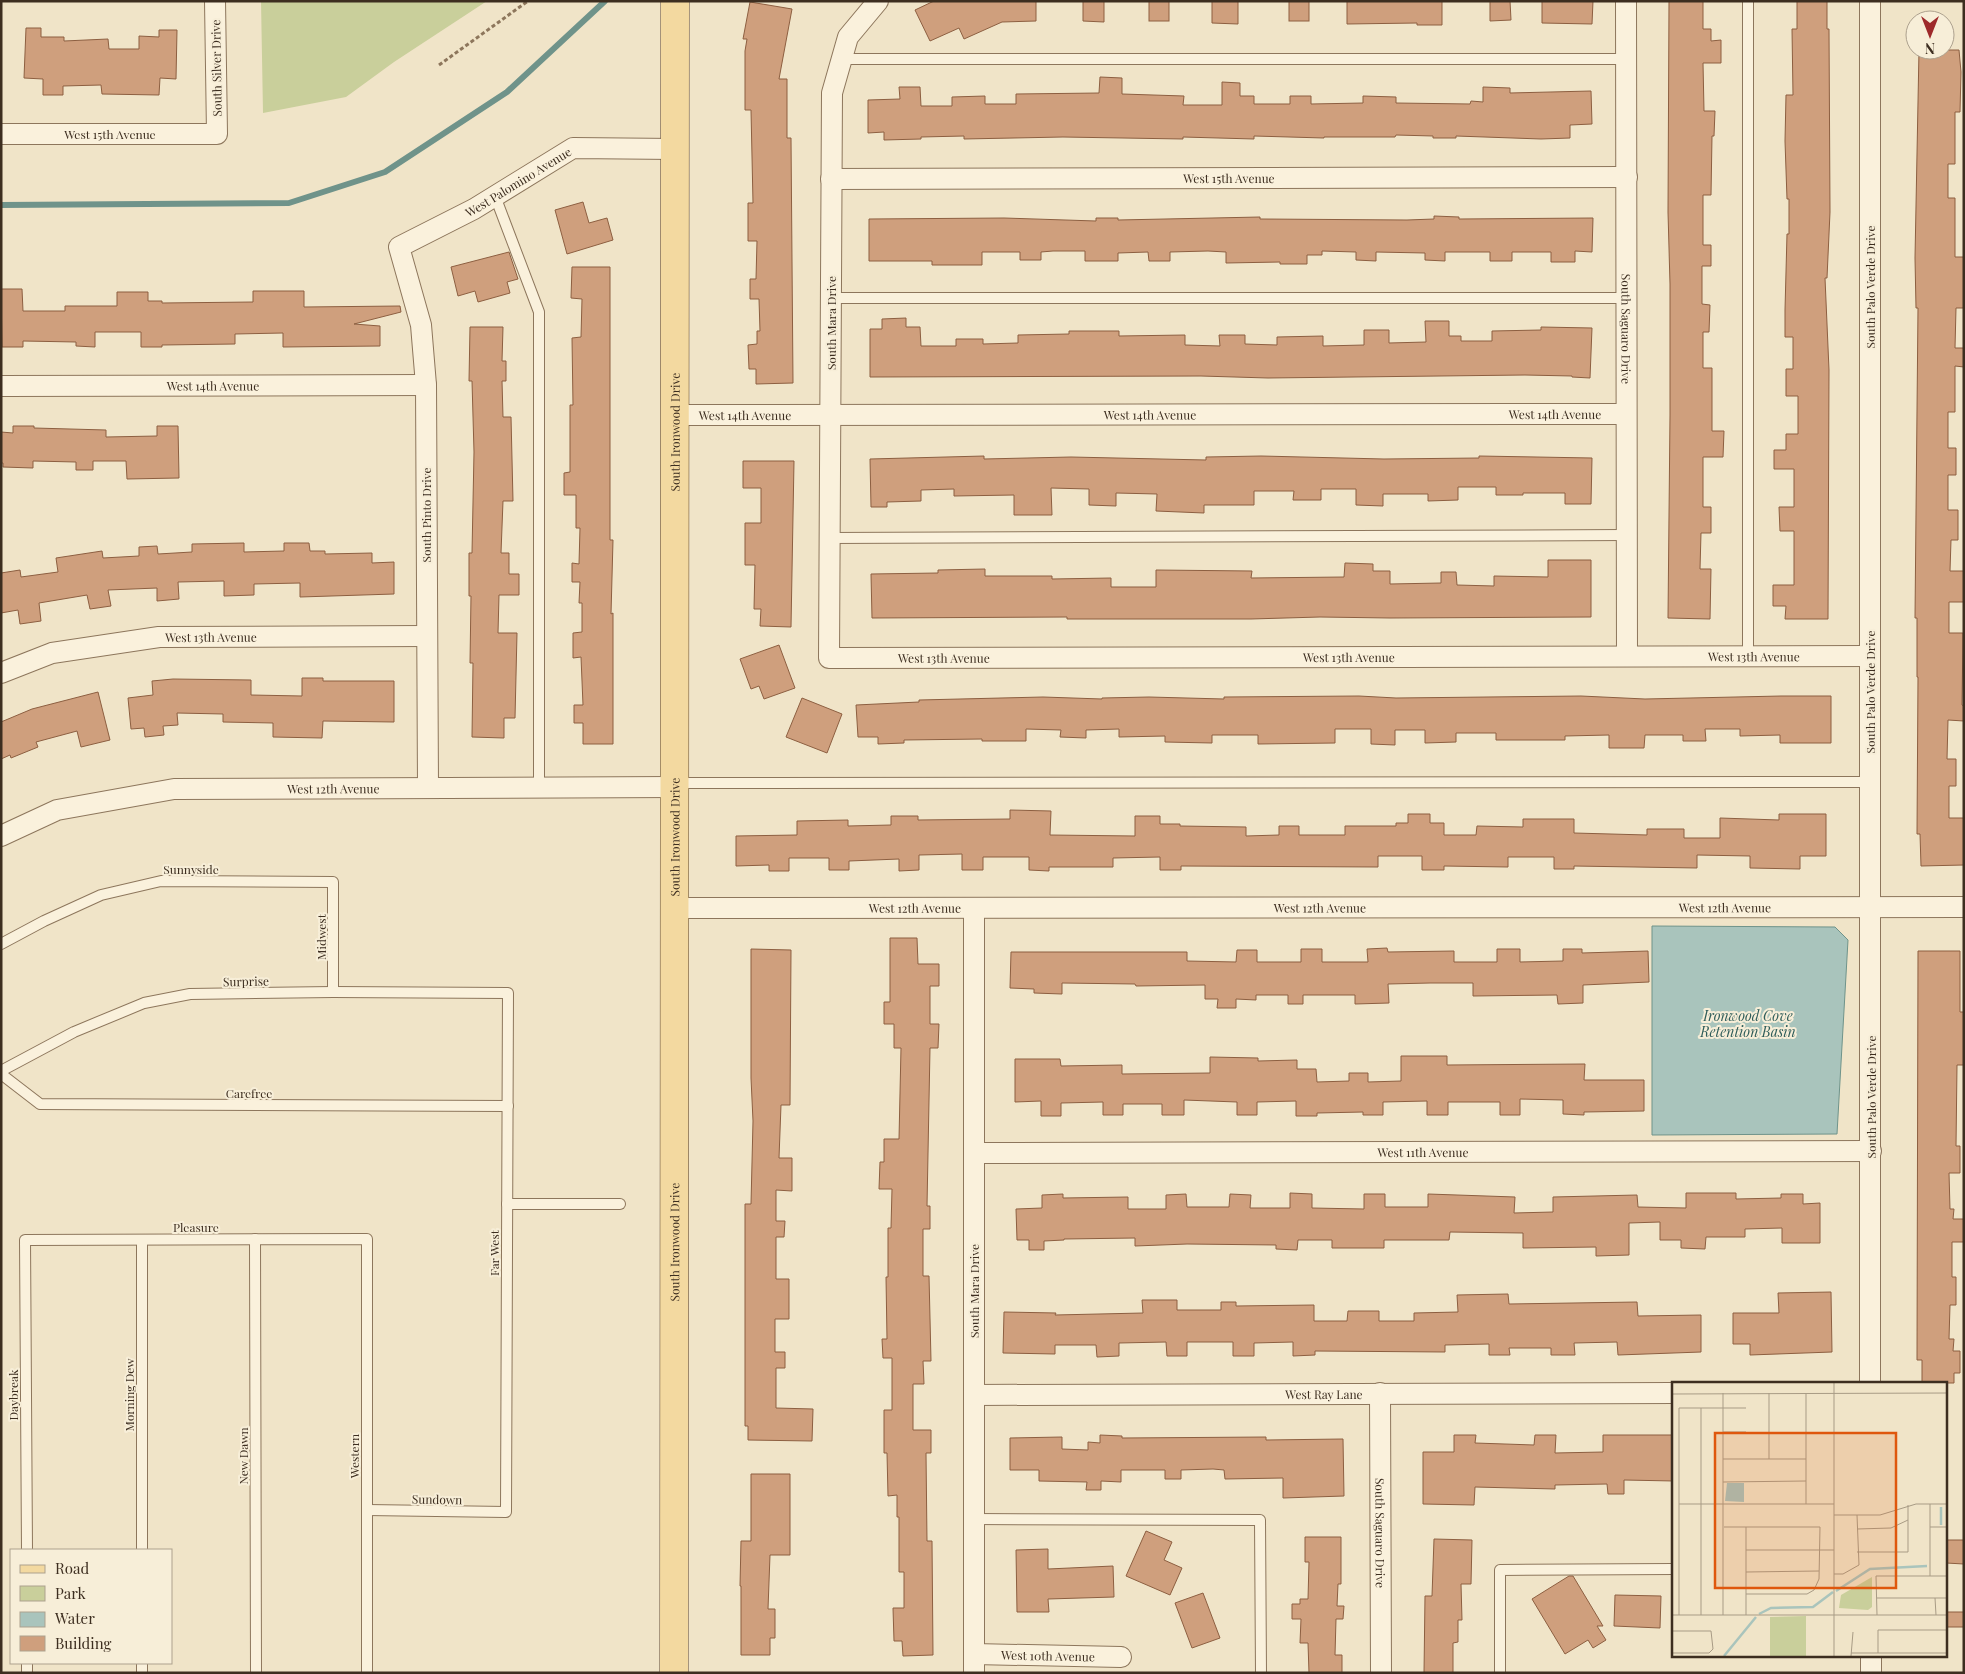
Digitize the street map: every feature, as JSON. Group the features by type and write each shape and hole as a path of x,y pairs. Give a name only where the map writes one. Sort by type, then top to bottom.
{"main road":[{"name":"South Ironwood Drive","path":"674,1673 675,1"}],"street":[{"name":"South Silver Drive","path":"215,1 217,134"},
{"name":"South Mara Drive","path":"829,658 832,93 848,37 878,1"},
{"name":"South Saguaro Drive","path":"1626,1 1627,656"},
{"name":"South Palo Verde Drive","path":"1870,1 1870,1382"},
{"name":"West 15th Avenue","path":"1,134 217,134"},
{"name":"West Palomino Avenue","path":"399,247 474,209 574,148 675,149"},
{"name":"West 15th Avenue","path":"831,179 1627,177"},
{"name":"South Pinto Drive","path":"399,247 422,325 426,385 428,788"},
{"name":"West 14th Avenue","path":"1,386 426,385"},
{"name":"West 14th Avenue","path":"674,415 1626,414"},
{"name":"West 13th Avenue","path":"1,673 52,653 159,637 426,636"},
{"name":"West 13th Avenue","path":"829,658 1870,656"},
{"name":"West 12th Avenue","path":"1,836 56,810 174,789 539,788 674,785"},
{"name":"West 12th Avenue","path":"675,908 1964,907"},
{"name":"South Mara Drive","path":"974,909 974,1664"},
{"name":"West 11th Avenue","path":"974,1153 1871,1151"},
{"name":"South Saguaro Drive","path":"1380,1393 1381,1673"},
{"name":"West Ray Lane","path":"974,1394 1672,1393"},
{"path":"1870,1656 1870,1673"},
{"name":"West 10th Avenue","path":"974,1664 1121,1657"}],"lane":[{"path":"1748,1 1748,656"},
{"path":"842,59 1626,59"},
{"path":"495,196 539,312 539,788"},
{"path":"831,298 1626,298"},
{"path":"830,538 1626,535"},
{"path":"674,785 1870,782"},
{"name":"Sunnyside","path":"1,944 44,921 101,895 161,880 333,882"},
{"name":"Midwest","path":"333,882 333,992"},
{"name":"Surprise","path":"1,1073 74,1032 144,1003 190,994 333,992 508,993"},
{"name":"Far West","path":"506,1512 508,993"},
{"name":"Carefree","path":"1,1073 40,1104 508,1106"},
{"path":"507,1204 620,1204"},
{"name":"New Dawn","path":"254,1239 256,1673"},
{"name":"Pleasure","path":"25,1240 367,1239"},
{"name":"Western","path":"367,1239 367,1673"},
{"name":"Daybreak","path":"25,1240 26,1549"},
{"name":"Morning Dew","path":"142,1240 142,1549"},
{"name":"Sundown","path":"367,1510 506,1512"},
{"path":"974,1519 1260,1520 1261,1673"},
{"path":"1500,1673 1500,1570 1672,1569"}],"path":[{"path":"439,64 528,1"}],"green space":[{"path":"261,1 487,1 394,62 346,97 263,113"}],"water":[{"name":"Ironwood Cove Retention Basin","path":"1652,926 1835,927 1848,940 1837,1134 1652,1135"}],"building":[{"path":"934,1 1036,1 1036,21 1002,22 964,39 959,28 930,41 915,10"},
{"path":"1083,1 1104,1 1104,22 1083,21"},
{"path":"1149,1 1169,1 1169,21 1149,21"},
{"path":"1212,1 1238,1 1238,24 1212,23"},
{"path":"1289,1 1309,1 1309,21 1289,21"},
{"path":"1347,1 1442,1 1442,25 1417,25 1417,23 1347,24"},
{"path":"1490,1 1510,1 1511,20 1490,21"},
{"path":"1542,1 1593,1 1592,24 1542,23"},
{"path":"1669,1 1703,1 1703,29 1711,29 1711,41 1721,40 1721,63 1703,63 1704,111 1715,111 1714,136 1712,136 1711,195 1703,195 1703,245 1711,245 1711,266 1702,266 1702,304 1710,305 1709,332 1703,332 1703,368 1712,368 1712,431 1724,431 1723,457 1703,457 1703,507 1711,507 1711,533 1701,533 1700,569 1711,569 1710,619 1668,618 1670,415 1668,212"},
{"path":"1797,1 1827,1 1827,29 1829,29 1830,212 1827,278 1825,278 1829,370 1828,619 1785,619 1786,606 1773,606 1773,585 1794,585 1794,531 1780,531 1779,507 1794,507 1794,469 1774,469 1774,450 1786,450 1786,434 1798,434 1798,396 1786,396 1786,369 1793,369 1793,337 1785,337 1787,234 1789,234 1789,199 1787,199 1785,141 1786,95 1793,95 1792,29 1797,29"},
{"path":"750,2 792,9 779,79 787,79 787,138 791,138 793,383 756,384 756,369 749,369 748,345 757,344 757,331 760,331 759,299 750,299 750,279 756,279 757,241 748,241 748,203 753,203 751,110 745,110 745,51 747,39 743,39"},
{"path":"26,28 41,28 41,37 64,37 64,41 108,39 109,49 139,49 139,36 159,37 159,30 177,30 176,79 160,78 159,95 102,94 101,85 63,86 63,95 43,95 43,79 24,78"},
{"path":"1955,50 1959,50 1961,72 1960,112 1955,112 1955,164 1948,164 1948,198 1955,198 1955,257 1964,257 1964,308 1956,308 1955,348 1964,348 1964,367 1955,366 1955,412 1948,412 1948,448 1956,448 1956,475 1948,475 1948,510 1958,510 1958,540 1951,540 1950,571 1964,571 1964,602 1949,602 1949,633 1963,633 1962,705 1964,706 1964,721 1948,720 1947,759 1956,759 1956,786 1949,786 1949,818 1964,818 1964,865 1921,866 1920,834 1917,834 1918,677 1917,618 1915,618 1918,308 1916,308 1915,258 1919,60 1955,60"},
{"path":"1100,77 1122,78 1122,94 1184,96 1183,105 1222,105 1222,82 1240,83 1240,96 1254,96 1254,104 1290,104 1290,96 1311,96 1311,104 1363,103 1363,96 1396,97 1396,103 1470,104 1471,101 1483,102 1483,87 1510,88 1510,93 1591,91 1592,124 1570,125 1570,138 1541,139 1456,136 1456,138 1433,138 1433,136 1396,135 1395,137 1324,138 1254,136 1254,139 1063,137 964,139 964,136 884,140 884,132 868,133 868,100 900,99 899,87 920,87 921,106 952,106 952,97 985,96 985,104 1016,104 1016,94 1099,93"},
{"path":"583,202 589,223 607,218 613,240 567,254 555,210"},
{"path":"1434,216 1459,217 1459,219 1593,218 1592,252 1575,251 1575,262 1551,262 1551,252 1512,252 1512,261 1490,261 1490,252 1445,252 1445,261 1425,260 1425,253 1376,252 1376,261 1356,260 1356,252 1322,251 1322,255 1307,255 1307,264 1280,264 1280,262 1226,263 1226,252 1208,251 1170,252 1170,261 1149,261 1148,252 1118,253 1118,261 1085,261 1085,251 1053,251 1041,252 1041,260 1020,260 1020,252 982,252 982,265 932,265 932,261 869,261 869,219 1004,218 1096,221 1096,218 1118,218 1118,220 1260,217 1260,219 1407,220 1434,219"},
{"path":"509,252 518,279 507,282 510,293 478,302 475,291 458,296 451,267"},
{"path":"572,267 610,267 610,540 613,540 611,614 613,613 613,744 583,744 583,723 574,723 574,705 583,705 581,657 573,658 573,633 582,632 582,603 579,603 580,582 572,582 572,563 579,564 580,528 576,528 576,495 564,495 564,473 570,472 570,405 573,405 572,338 581,337 582,299 571,298"},
{"path":"1,289 22,289 23,311 65,311 65,306 117,306 117,292 148,292 148,301 162,301 162,303 253,302 253,291 304,291 304,307 400,306 401,312 354,324 380,326 380,346 283,347 283,333 235,334 235,344 141,347 141,332 95,332 95,347 76,346 76,342 23,341 23,347 2,347"},
{"path":"906,318 906,327 920,327 921,346 956,346 956,339 983,339 983,344 1018,343 1018,335 1069,334 1069,331 1119,331 1119,336 1185,335 1185,345 1220,346 1219,335 1245,335 1245,344 1277,345 1277,337 1323,336 1323,346 1364,345 1364,330 1389,330 1389,343 1426,342 1425,321 1449,321 1449,336 1461,336 1461,341 1492,341 1492,331 1541,330 1541,327 1592,328 1590,378 1525,375 1268,378 1201,376 870,377 870,329 882,329 882,319"},
{"path":"470,327 503,327 502,361 506,361 506,381 502,381 503,417 511,417 513,501 503,501 501,553 509,553 509,574 519,574 519,595 499,595 498,633 517,633 515,718 504,718 504,738 472,737 473,663 470,663 471,596 469,596 469,553 472,553 474,452 472,381 469,381"},
{"path":"13,426 106,430 106,437 157,436 157,426 178,426 179,478 127,479 126,461 93,461 93,470 76,470 76,462 33,461 33,468 3,467 3,463 1,463 1,432 13,433"},
{"path":"984,456 984,459 1071,457 1206,460 1206,457 1261,456 1384,459 1479,458 1479,456 1592,458 1591,504 1565,504 1565,493 1496,495 1496,487 1458,487 1458,500 1428,501 1428,494 1383,494 1383,506 1356,505 1356,489 1321,489 1321,500 1293,500 1294,491 1254,491 1254,505 1204,505 1204,513 1156,511 1157,494 1116,493 1116,506 1089,505 1089,489 1051,488 1052,515 1014,515 1014,495 954,496 954,489 921,490 921,501 887,502 887,507 871,507 870,459"},
{"path":"743,461 794,461 791,627 760,626 761,609 754,609 755,565 745,565 745,523 761,523 761,488 743,488"},
{"path":"244,543 244,552 284,551 284,543 309,543 310,551 325,551 325,554 372,553 372,563 394,562 394,594 300,597 300,583 254,584 254,595 224,596 224,581 178,582 179,599 157,601 157,588 108,590 111,606 90,609 87,595 39,603 41,621 20,624 18,610 1,613 1,573 20,570 21,577 58,572 56,558 102,551 103,558 139,556 139,547 157,546 158,554 192,552 192,544"},
{"path":"1548,560 1591,560 1591,617 1320,617 1251,619 1067,619 1067,617 872,618 871,574 938,573 938,570 985,569 985,576 1052,576 1052,579 1111,578 1111,587 1156,587 1156,570 1252,571 1251,578 1344,577 1345,563 1373,564 1373,571 1390,571 1390,584 1441,583 1441,572 1456,572 1457,585 1494,586 1494,576 1548,577"},
{"path":"779,645 795,688 764,699 759,686 751,689 740,659"},
{"path":"302,678 323,678 323,681 394,681 394,722 323,721 322,738 273,737 273,723 223,722 223,714 177,713 178,725 163,726 164,735 145,737 144,728 131,729 128,698 153,695 152,681 173,679 251,680 251,695 302,696"},
{"path":"98,692 110,740 81,747 77,731 36,742 38,747 11,758 10,755 1,759 1,722 32,709"},
{"path":"1359,696 1396,698 1581,696 1645,699 1831,696 1831,743 1780,743 1780,735 1740,736 1740,729 1705,729 1706,741 1683,741 1683,735 1645,735 1644,748 1609,748 1609,735 1565,736 1565,740 1496,740 1496,733 1456,733 1456,742 1425,743 1425,730 1395,730 1395,745 1371,744 1371,729 1335,729 1335,743 1258,744 1258,735 1212,735 1212,743 1165,742 1165,736 1119,737 1119,729 1086,730 1086,738 1060,737 1061,730 1026,729 1026,741 982,741 982,739 904,740 904,743 878,744 878,737 858,737 856,705 919,702 919,700 1043,697 1224,699 1224,697"},
{"path":"802,698 842,714 827,753 786,737"},
{"path":"1010,810 1051,811 1050,835 1135,836 1135,816 1160,816 1160,824 1180,824 1180,826 1246,827 1246,836 1279,835 1279,826 1299,826 1299,835 1345,835 1345,826 1396,826 1396,823 1408,823 1408,814 1430,814 1430,823 1444,823 1444,835 1476,835 1477,826 1523,827 1523,819 1574,819 1574,833 1647,835 1647,829 1684,829 1684,838 1720,838 1720,818 1779,820 1779,814 1826,814 1826,856 1800,856 1800,869 1750,868 1750,856 1697,855 1697,868 1574,866 1574,869 1554,869 1554,857 1508,857 1508,867 1444,866 1444,870 1422,870 1422,856 1378,856 1378,867 1181,866 1181,870 1160,870 1160,857 1113,858 1113,867 1049,867 1049,871 1029,870 1029,857 983,857 983,870 962,870 962,854 919,855 919,870 899,871 899,859 849,861 849,870 829,870 829,858 789,858 789,871 769,871 769,865 736,866 736,836 797,835 797,821 848,820 848,826 891,825 891,816 918,816 918,820 1010,819"},
{"path":"890,938 917,938 918,964 939,964 939,986 930,986 930,1024 939,1024 938,1048 930,1048 927,1206 930,1206 930,1229 923,1229 923,1276 929,1276 931,1361 923,1361 924,1384 913,1384 913,1430 931,1430 931,1453 926,1453 927,1541 932,1541 933,1655 903,1656 902,1641 894,1641 893,1608 904,1608 904,1572 899,1572 897,1495 888,1496 887,1453 884,1453 884,1410 892,1410 892,1358 883,1358 882,1339 887,1339 886,1277 888,1277 888,1228 891,1228 892,1189 879,1189 880,1162 884,1162 884,1139 899,1139 901,1048 894,1048 894,1024 884,1024 884,1002 890,1002"},
{"path":"1387,948 1388,952 1454,951 1454,962 1497,962 1497,949 1520,949 1520,962 1563,961 1563,949 1582,949 1582,953 1648,951 1649,982 1583,985 1583,1003 1558,1004 1557,995 1473,996 1473,983 1430,983 1388,984 1389,1003 1355,1004 1355,995 1303,995 1303,1004 1288,1004 1288,995 1256,995 1256,1000 1236,999 1236,1008 1217,1008 1218,999 1205,999 1205,985 1136,986 1135,984 1062,983 1062,994 1034,993 1034,989 1010,988 1011,952 1187,952 1187,961 1236,962 1237,950 1257,950 1257,962 1301,962 1301,949 1322,949 1322,962 1368,962 1367,949"},
{"path":"751,949 791,950 790,1105 781,1105 779,1158 792,1158 792,1191 776,1190 776,1221 785,1221 784,1237 776,1237 776,1279 789,1279 789,1319 775,1319 775,1352 785,1352 785,1368 776,1368 776,1408 813,1409 812,1441 748,1440 748,1426 745,1426 745,1204 751,1204 753,1121"},
{"path":"1918,951 1960,951 1960,1012 1964,1012 1964,1065 1957,1065 1956,1146 1960,1146 1960,1173 1949,1173 1950,1209 1954,1209 1953,1219 1964,1219 1964,1242 1952,1242 1952,1277 1956,1277 1956,1305 1950,1305 1949,1339 1954,1339 1953,1351 1960,1351 1960,1373 1954,1373 1954,1383 1922,1382 1922,1360 1917,1360"},
{"path":"1401,1056 1447,1056 1447,1065 1585,1064 1584,1080 1644,1080 1644,1111 1584,1112 1584,1115 1563,1114 1563,1100 1520,1099 1520,1115 1500,1115 1500,1102 1448,1102 1448,1115 1427,1115 1427,1101 1383,1102 1383,1115 1363,1115 1363,1112 1317,1113 1317,1116 1296,1116 1296,1101 1257,1102 1257,1115 1237,1115 1237,1102 1184,1100 1184,1115 1162,1115 1162,1104 1123,1104 1123,1115 1103,1115 1103,1102 1061,1103 1061,1116 1041,1116 1041,1101 1015,1102 1015,1059 1060,1059 1061,1066 1122,1065 1122,1074 1210,1073 1210,1057 1258,1058 1258,1061 1297,1060 1297,1069 1316,1069 1317,1082 1349,1081 1349,1073 1368,1073 1368,1082 1401,1081"},
{"path":"1290,1193 1312,1194 1312,1208 1364,1209 1364,1194 1385,1194 1385,1207 1428,1207 1428,1194 1515,1197 1514,1213 1553,1212 1553,1197 1637,1195 1638,1207 1686,1208 1686,1193 1736,1193 1736,1199 1781,1198 1781,1194 1803,1194 1803,1204 1820,1203 1820,1243 1782,1243 1782,1228 1745,1229 1745,1237 1706,1237 1705,1249 1681,1248 1681,1240 1660,1240 1660,1222 1629,1223 1629,1255 1596,1256 1596,1247 1523,1248 1523,1233 1450,1232 1449,1240 1384,1240 1384,1248 1332,1248 1332,1240 1298,1240 1297,1250 1276,1249 1276,1245 1187,1244 1135,1246 1135,1238 1044,1241 1044,1250 1029,1250 1029,1240 1017,1240 1016,1209 1042,1208 1042,1195 1063,1194 1063,1198 1128,1197 1128,1209 1166,1209 1166,1195 1186,1194 1187,1207 1229,1207 1230,1194 1251,1195 1250,1208 1290,1208"},
{"path":"1831,1292 1832,1352 1750,1355 1750,1344 1733,1344 1733,1313 1779,1313 1778,1293"},
{"path":"1508,1294 1509,1304 1637,1302 1638,1316 1701,1315 1701,1352 1618,1355 1617,1342 1574,1343 1575,1355 1551,1355 1551,1348 1509,1348 1510,1355 1489,1355 1489,1344 1445,1345 1445,1352 1315,1351 1315,1355 1293,1356 1293,1342 1254,1343 1254,1356 1233,1356 1233,1342 1187,1342 1187,1356 1167,1356 1166,1342 1119,1343 1119,1356 1097,1357 1096,1345 1055,1345 1055,1354 1003,1353 1004,1312 1056,1313 1055,1315 1143,1313 1142,1300 1177,1300 1177,1310 1221,1310 1221,1302 1236,1302 1236,1306 1314,1305 1314,1321 1347,1321 1348,1311 1379,1311 1379,1321 1414,1321 1414,1313 1458,1312 1457,1295"},
{"path":"1100,1435 1122,1436 1122,1438 1266,1437 1266,1440 1343,1439 1344,1496 1283,1498 1283,1478 1225,1479 1224,1470 1213,1469 1181,1470 1181,1479 1165,1479 1165,1470 1121,1470 1121,1482 1101,1481 1101,1490 1086,1490 1087,1482 1039,1481 1039,1470 1010,1470 1010,1438 1062,1437 1062,1449 1088,1450 1088,1442 1100,1443"},
{"path":"1454,1435 1476,1435 1475,1443 1534,1445 1535,1435 1556,1435 1555,1453 1603,1452 1603,1435 1672,1435 1672,1481 1624,1480 1624,1494 1608,1494 1607,1484 1555,1485 1555,1489 1475,1487 1474,1505 1423,1504 1423,1452 1454,1452"},
{"path":"751,1474 790,1474 790,1555 770,1555 768,1609 775,1609 775,1638 770,1638 770,1655 741,1655 741,1541 751,1541"},
{"path":"1146,1531 1172,1542 1164,1560 1182,1568 1170,1595 1126,1576"},
{"path":"1305,1537 1341,1537 1341,1584 1338,1584 1337,1606 1344,1606 1343,1619 1336,1619 1335,1655 1342,1655 1342,1673 1309,1673 1308,1643 1300,1643 1301,1619 1292,1619 1292,1604 1300,1604 1300,1599 1308,1599 1309,1562 1305,1562"},
{"path":"1434,1539 1472,1540 1471,1584 1461,1584 1462,1620 1458,1620 1458,1642 1453,1643 1453,1673 1424,1673 1425,1596 1432,1596"},
{"path":"1948,1540 1964,1540 1964,1564 1948,1563"},
{"path":"1048,1549 1048,1569 1113,1566 1114,1597 1048,1599 1049,1612 1017,1612 1016,1550"},
{"path":"1569,1576 1573,1576 1603,1626 1597,1626 1606,1640 1593,1648 1588,1640 1565,1654 1532,1599"},
{"path":"1203,1593 1220,1638 1192,1648 1175,1603"},
{"path":"1615,1595 1661,1596 1660,1628 1614,1626"},
{"path":"1948,1612 1964,1612 1964,1627 1948,1627"}],"waterway":[{"path":"1,205 289,203 385,172 507,92 605,1"}]}
